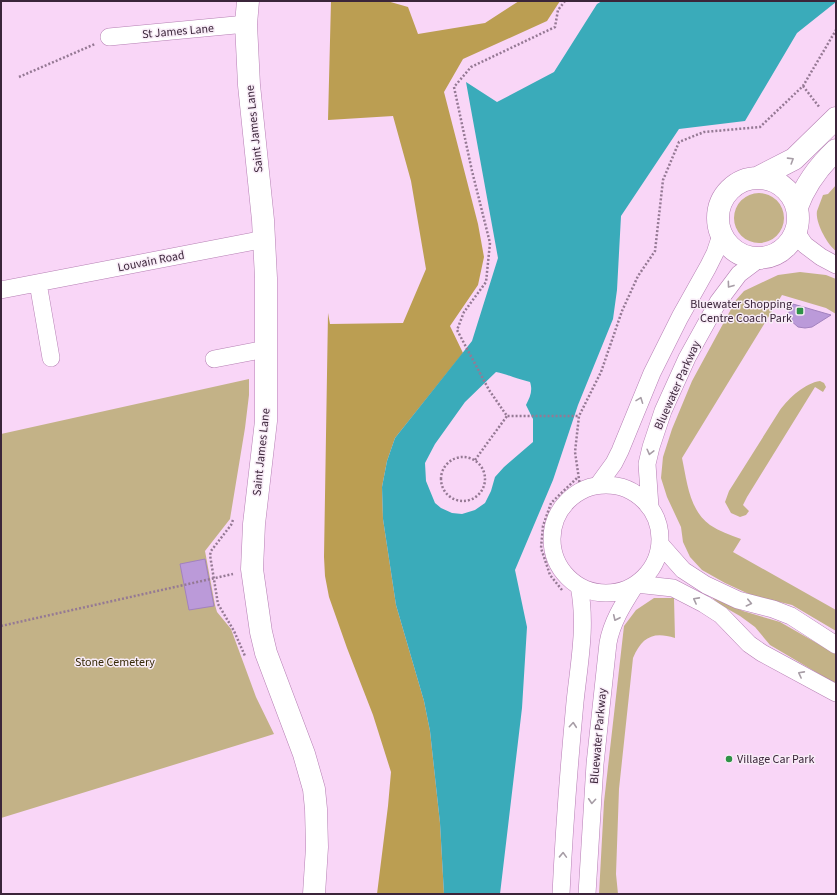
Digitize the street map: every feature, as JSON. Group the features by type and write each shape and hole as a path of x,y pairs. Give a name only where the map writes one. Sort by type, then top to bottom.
{"street":[{"name":"Saint James Lane","path":"248,1 246,24 249,91 265,239 266,278 266,421 254,524 252,569 261,632 266,654 304,754 314,789 317,832 317,859 314,894"},
{"name":"St James Lane","path":"109,37 246,24"},
{"path":"757,178 794,159 829,114"},
{"path":"797,207 790,194 784,187 776,182 766,178 748,179 740,182 726,193 721,201 718,213 718,226 726,243 732,250 740,255 759,259 781,251 790,243 796,232 798,222 797,207 801,195 810,181 836,150"},
{"path":"796,232 804,245 836,265"},
{"path":"598,485 620,451 628,434 643,391 680,317 704,277 721,235"},
{"name":"Louvain Road","path":"1,290 265,239"},
{"name":"Bluewater Parkway","path":"650,507 647,464 663,411 687,358 718,302 739,274 759,259"},
{"path":"38,283 51,358"},
{"path":"214,359 266,349"},
{"path":"561,894 563,846 575,701 583,628 583,613 572,590 567,578 558,566 553,552 551,538 553,523 559,510 579,484 613,485 627,488 640,496 657,518 660,530 658,555 653,567 646,576 636,584 623,591 608,594 572,590"},
{"path":"660,544 683,570 706,585 738,600 773,608 791,616 836,644"},
{"path":"636,584 673,588 704,604 721,615 762,654 836,692"},
{"name":"Bluewater Parkway","path":"587,894 595,764 608,643 611,629 616,618 636,584"}],"path":[{"path":"507,416 489,390 456,330 464,312 486,282 490,243 472,171 454,87 471,67 555,27 558,10 565,1"},
{"path":"572,590 550,575 542,548 543,526 552,503 579,484 575,452 579,416 601,372 622,311 638,276 655,251 663,180 679,142 704,132 760,127 803,86 836,30"},
{"path":"18,77 109,37"},
{"path":"803,86 829,114"},
{"path":"507,416 579,416"},
{"path":"475,460 507,416"},
{"path":"468,457 475,460 481,465 484,472 484,486 481,492 476,497 462,501 455,500 448,496 441,483 443,469 454,458 468,457"},
{"path":"1,626 252,569"}],"green space":[{"path":"836,185 836,251 822,232 818,221 817,211 823,195 828,194"},
{"path":"759,193 768,195 777,200 782,209 784,218 782,227 777,236 768,241 759,243 750,241 741,236 736,227 734,218 736,209 741,200 750,195"},
{"path":"800,272 826,275 836,279 836,314 826,308 782,295 682,458 693,503 703,519 717,529 741,539 733,552 836,610 836,631 792,605 751,595 702,570 690,557 683,542 681,527 667,497 661,478 663,457 672,429 692,381 736,300 744,291 778,275"},
{"name":"Stone Cemetery","path":"249,379 249,395 245,428 230,519 205,551 217,612 231,629 256,697 274,734 1,818 1,434"},
{"path":"820,381 824,383 826,387 823,392 815,387 747,497 743,505 749,511 746,515 740,517 731,513 725,502 729,491 780,410 803,388 814,382"},
{"path":"708,594 743,611 780,622 836,654 836,684 770,645 755,627 719,604"},
{"path":"654,598 674,598 675,638 660,635 649,638 640,645 633,658 619,789 616,874 618,894 599,894 604,802 624,626 636,610"}],"shaded area":[{"path":"331,1 387,1 408,7 418,34 485,23 519,1 560,1 547,21 463,59 444,92 478,224 484,257 478,285 450,326 463,353 395,438 387,461 382,487 383,519 396,605 424,701 430,731 440,823 444,894 377,894 391,772 373,715 329,597 325,576 324,557 328,313 330,324 403,323 426,269 411,181 393,116 328,120"}],"water":[{"path":"602,1 836,2 797,33 745,121 679,129 621,216 617,290 613,319 578,405 553,480 515,570 527,627 522,708 500,894 444,894 440,823 430,731 424,701 396,605 383,519 382,487 387,461 395,438 472,341 498,258 466,82 497,102 554,72 597,4","holes":["496,372 530,382 530,397 526,405 533,419 533,442 504,467 495,477 491,491 485,503 475,510 462,514 452,513 441,508 435,503 426,481 425,463 435,444 465,402"]}],"building":[{"path":"793,304 831,315 812,327 798,327 789,319 788,314"},
{"path":"205,559 214,606 189,610 180,564"}],"place":[{"name":"Bluewater Shopping Centre Coach Park","path":"800,311"},
{"name":"Village Car Park","path":"729,759"}]}
